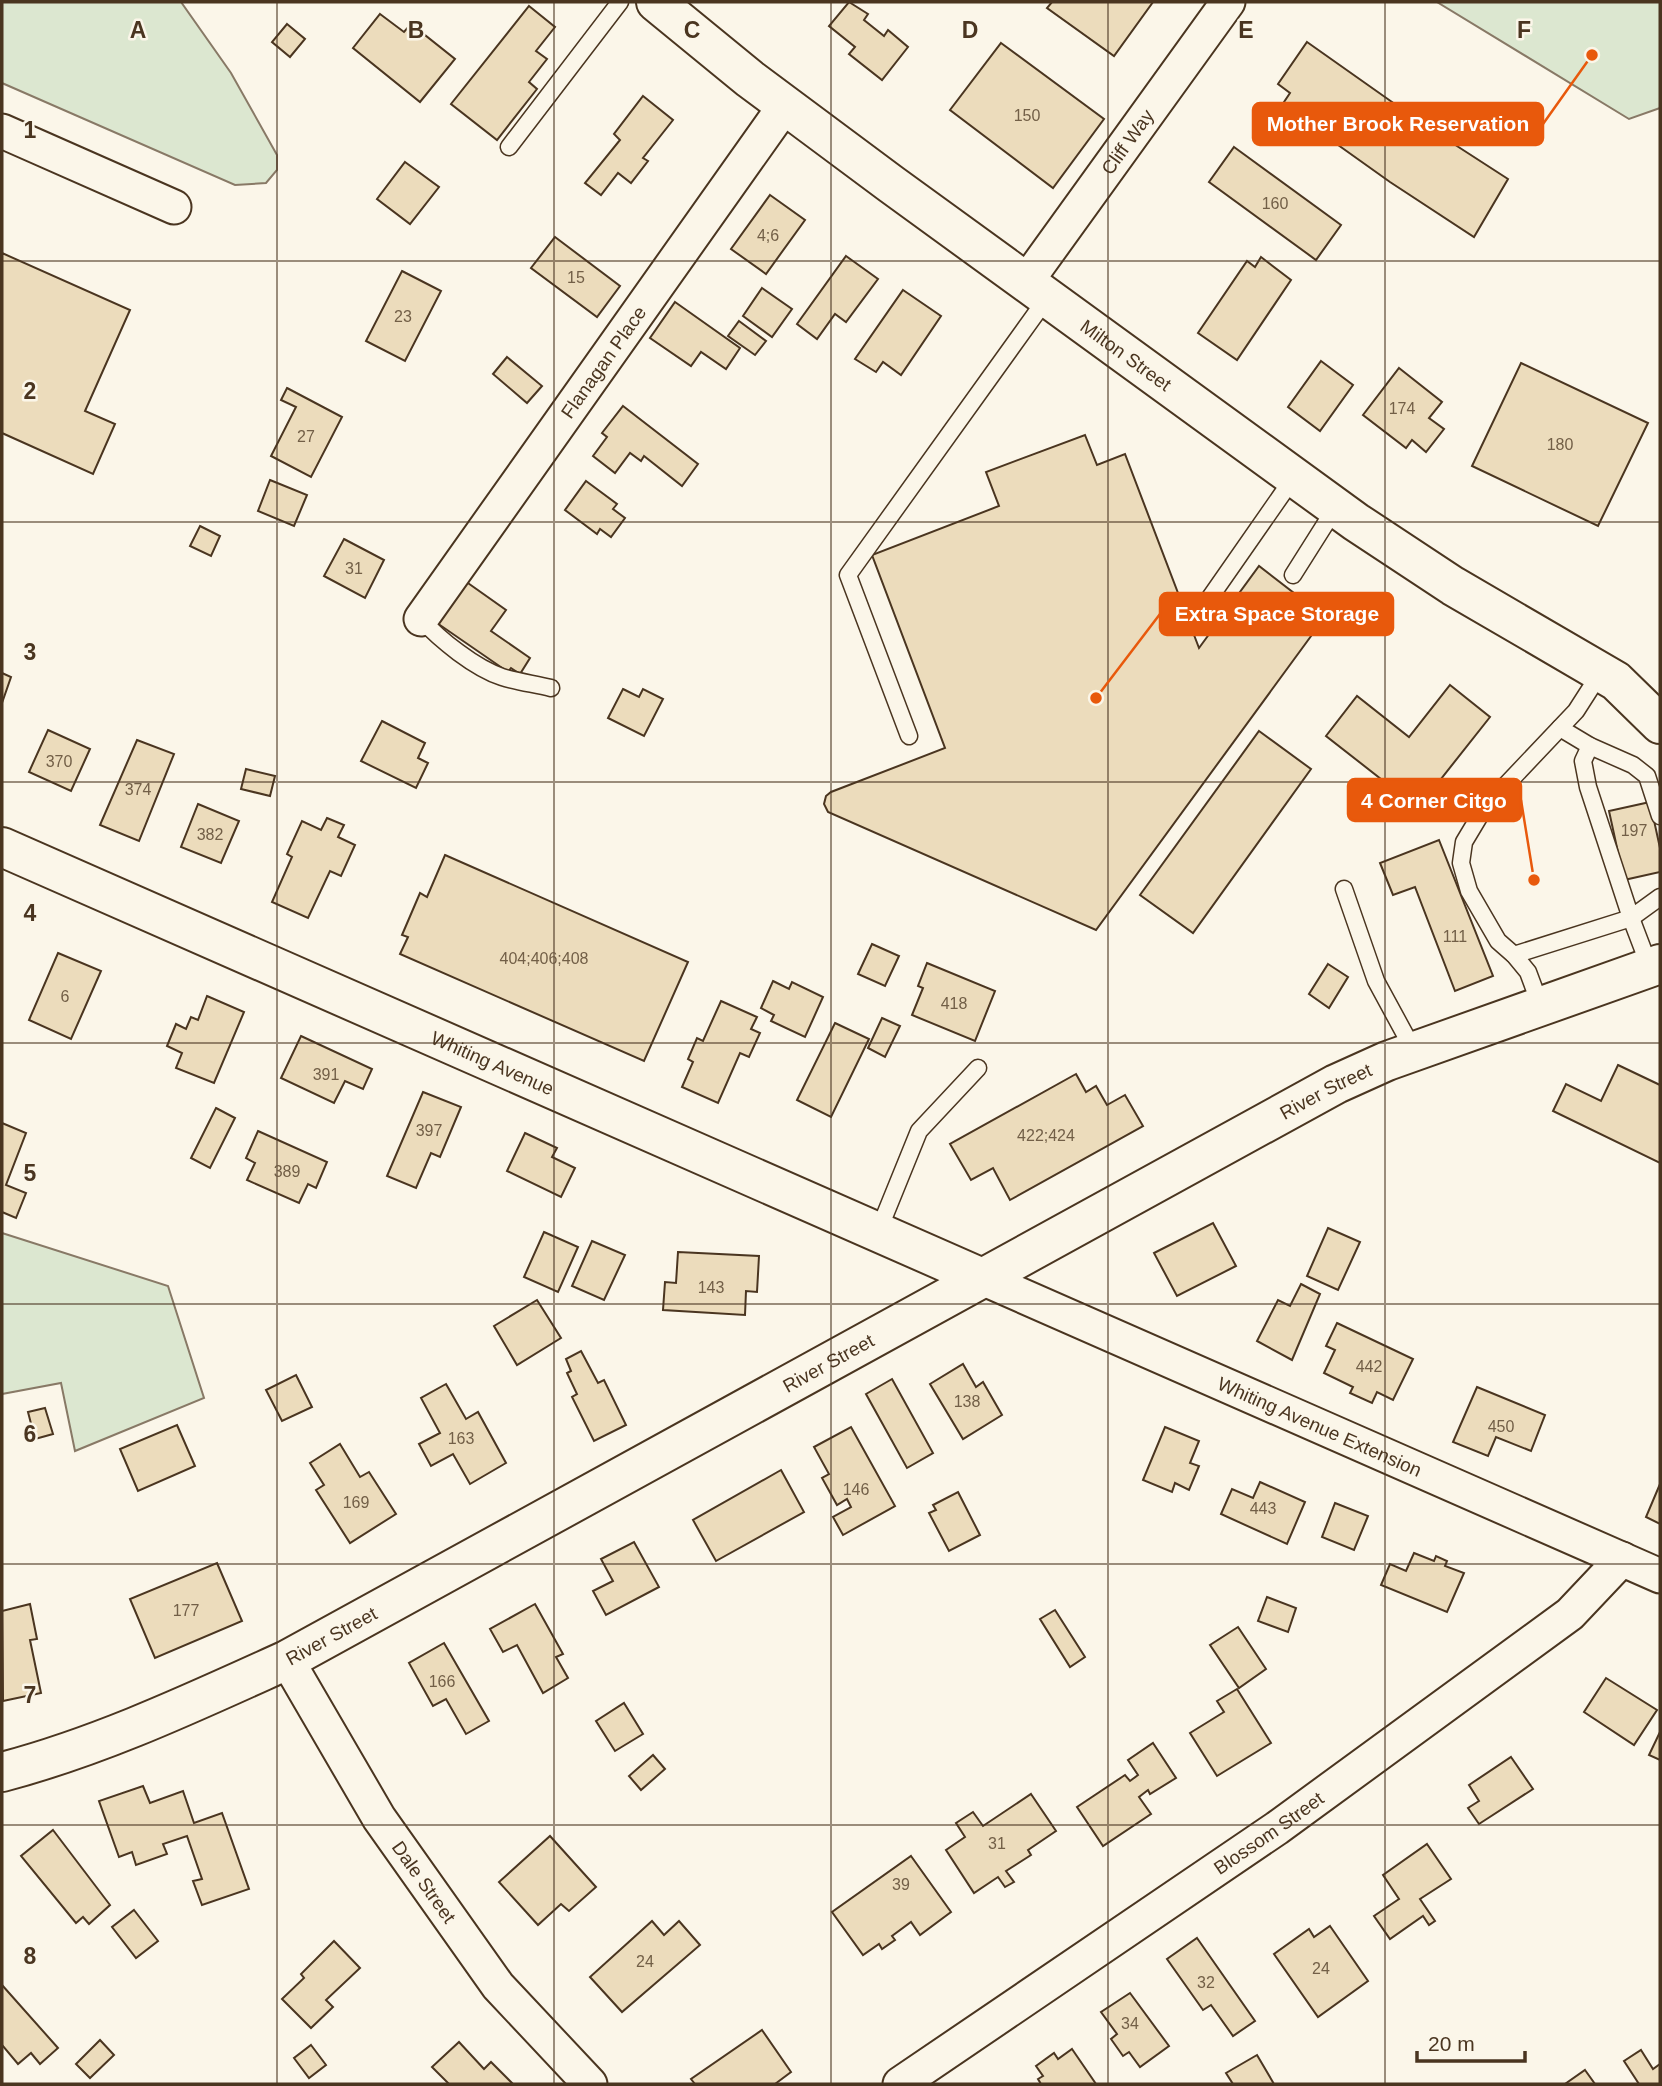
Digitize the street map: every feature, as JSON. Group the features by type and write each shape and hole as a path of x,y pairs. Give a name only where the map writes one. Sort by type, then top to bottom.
{"street":[{"name":"Milton Street","path":"656,2 750,79 1294,477 1453,586 1609,677 1660,724"},
{"name":"Cliff Way","path":"1037,290 1228,2"},
{"name":"Flanagan Place","path":"421,619 786,104"},
{"path":"2,131 174,207"},
{"name":"Milton Street","path":"1609,677 1660,691"},
{"name":"Whiting Avenue","path":"2,847 982,1278"},
{"name":"River Street","path":"2,1772 47,1760 158,1718 287,1660 1336,1084 1414,1051 1655,966"},
{"name":"Whiting Avenue Extension","path":"982,1278 1660,1576"},
{"name":"Blossom Street","path":"900,2084 1277,1828 1570,1615 1622,1559"},
{"name":"Dale Street","path":"287,1660 379,1818 490,1975 590,2084"}],"lane":[{"path":"509,147 620,2"},
{"path":"909,736 848,575 1037,290"},
{"path":"1202,609 1294,477"},
{"path":"1293,575 1336,507"},
{"path":"421,619 434,634 459,653 499,676 551,688"},
{"path":"1541,1007 1528,972 1498,941 1469,891 1461,863 1464,842 1485,807 1609,677"},
{"path":"1560,728 1590,746 1633,765 1647,776 1660,816"},
{"path":"1590,746 1583,761 1588,787 1631,918 1655,966"},
{"path":"1344,889 1376,981 1414,1051"},
{"path":"1514,955 1631,918 1660,897"},
{"path":"878,1232 919,1131 978,1068"}],"green space":[{"path":"2,2 181,2 231,73 277,155 277,170 266,183 235,185 2,83"},
{"path":"1437,2 1660,2 1660,108 1629,119"},
{"path":"2,1233 168,1286 204,1398 75,1451 61,1383 2,1394"}],"building":[{"path":"849,2 868,14 864,20 884,36 888,30 908,47 882,80 849,54 855,47 829,26"},
{"path":"1052,2 1153,2 1114,56 1047,8"},
{"path":"529,6 555,27 536,51 547,59 529,82 537,89 497,140 451,104"},
{"path":"380,14 404,32 411,24 455,59 420,102 353,48"},
{"path":"287,24 305,39 290,57 272,42"},
{"path":"1307,42 1426,126 1508,179 1474,237 1390,182 1282,105 1290,93 1278,84"},
{"path":"1001,43 1104,119 1053,188 950,110"},
{"path":"643,96 673,120 643,158 648,161 631,183 618,173 601,195 585,183 620,140 614,134"},
{"path":"1234,147 1341,225 1316,260 1209,182"},
{"path":"405,162 439,187 410,224 377,199"},
{"path":"770,195 805,220 766,274 731,249"},
{"path":"555,237 620,286 597,317 531,268"},
{"path":"2,253 130,310 85,411 115,424 93,474 2,433"},
{"path":"846,256 878,279 846,322 835,314 817,339 797,324"},
{"path":"1261,257 1291,280 1237,360 1198,333 1247,261 1255,267"},
{"path":"402,271 441,291 405,361 366,341"},
{"path":"762,288 792,309 772,337 743,316"},
{"path":"903,290 941,316 901,375 883,362 876,372 855,359"},
{"path":"675,302 740,348 726,369 701,352 691,366 650,338"},
{"path":"739,321 766,341 755,355 728,336"},
{"path":"507,357 542,386 527,403 493,374"},
{"path":"1321,361 1353,385 1320,431 1288,407"},
{"path":"1521,363 1648,423 1598,526 1472,466"},
{"path":"1399,368 1442,402 1429,418 1444,429 1426,452 1412,440 1406,448 1363,415"},
{"path":"287,388 342,417 311,477 271,456 296,407 281,400"},
{"path":"623,406 698,464 682,486 644,456 641,461 630,453 615,473 593,456 607,437 602,433"},
{"path":"1085,435 1097,465 1125,454 1199,648 1259,566 1325,617 1096,930 828,812 824,804 826,796 831,792 945,748 872,555 999,506 986,472"},
{"path":"270,480 307,495 294,526 258,511"},
{"path":"586,481 617,504 613,509 625,518 611,537 600,529 597,534 565,510"},
{"path":"200,526 220,536 211,556 190,546"},
{"path":"344,539 384,560 365,598 324,576"},
{"path":"458,576 506,610 491,631 530,658 520,674 511,668 508,672 437,623"},
{"path":"2,673 11,677 2,703"},
{"path":"1450,685 1490,717 1418,808 1326,736 1357,696 1409,737"},
{"path":"623,689 639,697 643,689 663,699 644,736 608,718"},
{"path":"382,721 425,743 418,758 428,763 416,788 361,761"},
{"path":"48,730 90,749 71,791 29,772"},
{"path":"1259,731 1311,769 1193,933 1140,895"},
{"path":"137,740 174,754 139,841 100,825"},
{"path":"246,769 275,776 270,796 241,789"},
{"path":"1650,802 1660,848 1660,872 1624,880 1609,811"},
{"path":"198,804 239,821 221,863 181,847"},
{"path":"327,818 344,825 338,837 355,845 341,876 330,871 308,918 272,902 292,857 287,854 302,821 321,830"},
{"path":"1439,840 1493,976 1455,991 1415,887 1393,895 1380,863"},
{"path":"445,855 688,962 644,1061 400,954 408,937 402,935 420,893 427,897"},
{"path":"872,944 899,956 885,986 858,974"},
{"path":"58,953 101,971 71,1039 29,1020"},
{"path":"927,963 995,991 975,1041 912,1015 923,988 918,986"},
{"path":"1328,964 1348,977 1329,1008 1309,994"},
{"path":"773,981 789,989 792,982 823,997 805,1037 771,1021 774,1015 761,1008"},
{"path":"207,996 244,1012 214,1083 176,1068 182,1053 167,1046 176,1024 186,1029 191,1017 198,1020"},
{"path":"721,1001 757,1017 751,1029 760,1033 749,1057 740,1053 718,1103 682,1087 693,1062 688,1059 697,1038 703,1041"},
{"path":"882,1018 900,1026 885,1057 868,1048"},
{"path":"835,1023 869,1039 831,1117 797,1100"},
{"path":"301,1036 372,1069 363,1089 345,1081 334,1103 281,1078"},
{"path":"1618,1065 1660,1085 1660,1163 1553,1111 1566,1084 1601,1101"},
{"path":"1076,1074 1086,1092 1096,1086 1107,1105 1125,1095 1143,1126 1010,1200 993,1168 971,1180 950,1144"},
{"path":"423,1092 461,1107 440,1157 431,1153 416,1188 387,1176"},
{"path":"216,1108 235,1118 210,1168 191,1158"},
{"path":"2,1123 26,1133 6,1185 26,1193 16,1218 2,1212"},
{"path":"258,1131 327,1162 316,1188 308,1184 299,1203 247,1180 255,1163 246,1158"},
{"path":"525,1133 557,1148 552,1157 575,1168 561,1197 507,1171"},
{"path":"1213,1223 1236,1266 1177,1296 1154,1253"},
{"path":"1328,1228 1360,1242 1338,1290 1307,1276"},
{"path":"544,1232 578,1247 558,1292 524,1277"},
{"path":"592,1241 625,1255 604,1300 572,1286"},
{"path":"678,1252 759,1256 757,1292 746,1291 745,1315 663,1310 665,1282 676,1283"},
{"path":"1301,1284 1320,1294 1292,1360 1257,1341 1278,1300 1290,1306"},
{"path":"537,1300 561,1338 517,1365 494,1326"},
{"path":"1337,1323 1413,1359 1393,1400 1377,1392 1372,1403 1350,1393 1353,1387 1324,1373 1335,1350 1326,1346"},
{"path":"581,1351 598,1383 604,1380 626,1425 594,1441 572,1397 577,1394 567,1373 571,1371 566,1359"},
{"path":"963,1364 976,1387 983,1382 1002,1415 963,1439 930,1384"},
{"path":"296,1375 312,1407 282,1421 266,1390"},
{"path":"892,1379 933,1453 907,1468 866,1394"},
{"path":"446,1384 466,1419 478,1412 506,1463 470,1484 453,1454 431,1466 419,1444 440,1433 421,1398"},
{"path":"1477,1387 1545,1415 1531,1451 1496,1437 1488,1456 1453,1442"},
{"path":"45,1408 53,1434 35,1439 28,1412"},
{"path":"177,1425 195,1466 138,1491 120,1449"},
{"path":"851,1427 895,1506 843,1535 833,1517 851,1507 847,1499 837,1505 822,1478 829,1474 814,1447"},
{"path":"1165,1427 1199,1441 1190,1463 1199,1466 1189,1490 1175,1483 1172,1492 1143,1480"},
{"path":"340,1444 360,1477 369,1472 396,1514 350,1543 316,1490 324,1485 310,1463"},
{"path":"781,1470 804,1512 716,1561 693,1520"},
{"path":"1260,1482 1305,1502 1287,1544 1221,1514 1232,1489 1253,1498"},
{"path":"1660,1484 1660,1524 1646,1517"},
{"path":"958,1492 980,1535 949,1551 929,1513 936,1510 933,1505"},
{"path":"1335,1503 1368,1516 1354,1550 1322,1537"},
{"path":"634,1542 659,1587 606,1615 593,1591 613,1581 601,1559"},
{"path":"1414,1553 1434,1561 1436,1556 1447,1561 1445,1566 1464,1573 1447,1612 1381,1585 1390,1564 1406,1571"},
{"path":"217,1563 242,1621 155,1658 130,1599"},
{"path":"1267,1597 1296,1608 1288,1632 1258,1621"},
{"path":"30,1604 37,1639 30,1640 41,1693 3,1701 2,1611"},
{"path":"535,1604 563,1654 556,1657 568,1678 543,1693 517,1645 503,1652 490,1629"},
{"path":"1055,1610 1085,1657 1070,1667 1040,1619"},
{"path":"1238,1627 1266,1669 1239,1688 1210,1645"},
{"path":"444,1643 489,1721 466,1734 446,1699 433,1706 409,1663"},
{"path":"1606,1678 1657,1710 1634,1745 1584,1712"},
{"path":"1237,1689 1271,1743 1217,1776 1190,1733 1224,1712 1217,1701"},
{"path":"624,1703 643,1734 615,1751 596,1721"},
{"path":"1660,1732 1660,1760 1649,1755"},
{"path":"1153,1743 1176,1778 1150,1794 1148,1790 1139,1797 1151,1814 1103,1846 1077,1807 1125,1775 1130,1781 1138,1775 1128,1760"},
{"path":"653,1755 665,1769 641,1790 629,1776"},
{"path":"1511,1757 1533,1789 1479,1824 1468,1808 1479,1801 1469,1785"},
{"path":"143,1786 150,1803 183,1791 194,1823 222,1813 249,1889 202,1905 193,1881 202,1879 187,1836 163,1844 167,1854 136,1865 132,1852 119,1857 99,1801"},
{"path":"1031,1794 1056,1831 1028,1850 1031,1855 1006,1871 1014,1882 1005,1887 998,1877 974,1893 946,1850 965,1837 956,1823 973,1812 983,1826"},
{"path":"53,1830 110,1905 89,1924 83,1917 76,1923 21,1856"},
{"path":"550,1836 596,1887 569,1911 561,1904 538,1925 499,1882"},
{"path":"1427,1844 1451,1879 1420,1899 1435,1921 1429,1925 1423,1916 1390,1939 1374,1916 1399,1899 1383,1875"},
{"path":"911,1856 951,1912 920,1935 911,1922 892,1936 895,1940 882,1949 879,1944 863,1955 832,1912"},
{"path":"134,1910 158,1941 136,1958 112,1927"},
{"path":"652,1921 664,1935 679,1921 700,1945 622,2012 590,1977"},
{"path":"1330,1926 1368,1981 1318,2017 1274,1954 1309,1929 1314,1937"},
{"path":"1197,1938 1255,2021 1233,2036 1211,2005 1203,2010 1167,1959"},
{"path":"334,1941 360,1968 326,2000 333,2007 311,2028 282,1999 304,1978 301,1974"},
{"path":"2,1985 58,2048 40,2064 31,2053 18,2064 2,2045"},
{"path":"1130,1993 1169,2046 1140,2067 1129,2052 1123,2056 1111,2039 1117,2034 1101,2012"},
{"path":"762,2030 791,2072 775,2084 695,2084 691,2079"},
{"path":"100,2040 114,2055 90,2078 76,2064"},
{"path":"459,2042 484,2069 491,2062 513,2084 449,2084 432,2067"},
{"path":"311,2045 326,2065 309,2078 294,2058"},
{"path":"1072,2049 1096,2084 1041,2084 1038,2079 1043,2076 1036,2066 1054,2053 1058,2059"},
{"path":"1641,2050 1653,2069 1660,2064 1660,2084 1639,2084 1624,2061"},
{"path":"1257,2055 1274,2084 1233,2084 1226,2073"},
{"path":"1585,2070 1595,2084 1565,2084"}],"place":[{"name":"Mother Brook Reservation","path":"1592,55"},
{"name":"Extra Space Storage","path":"1096,698"},
{"name":"4 Corner Citgo","path":"1534,880"}]}
